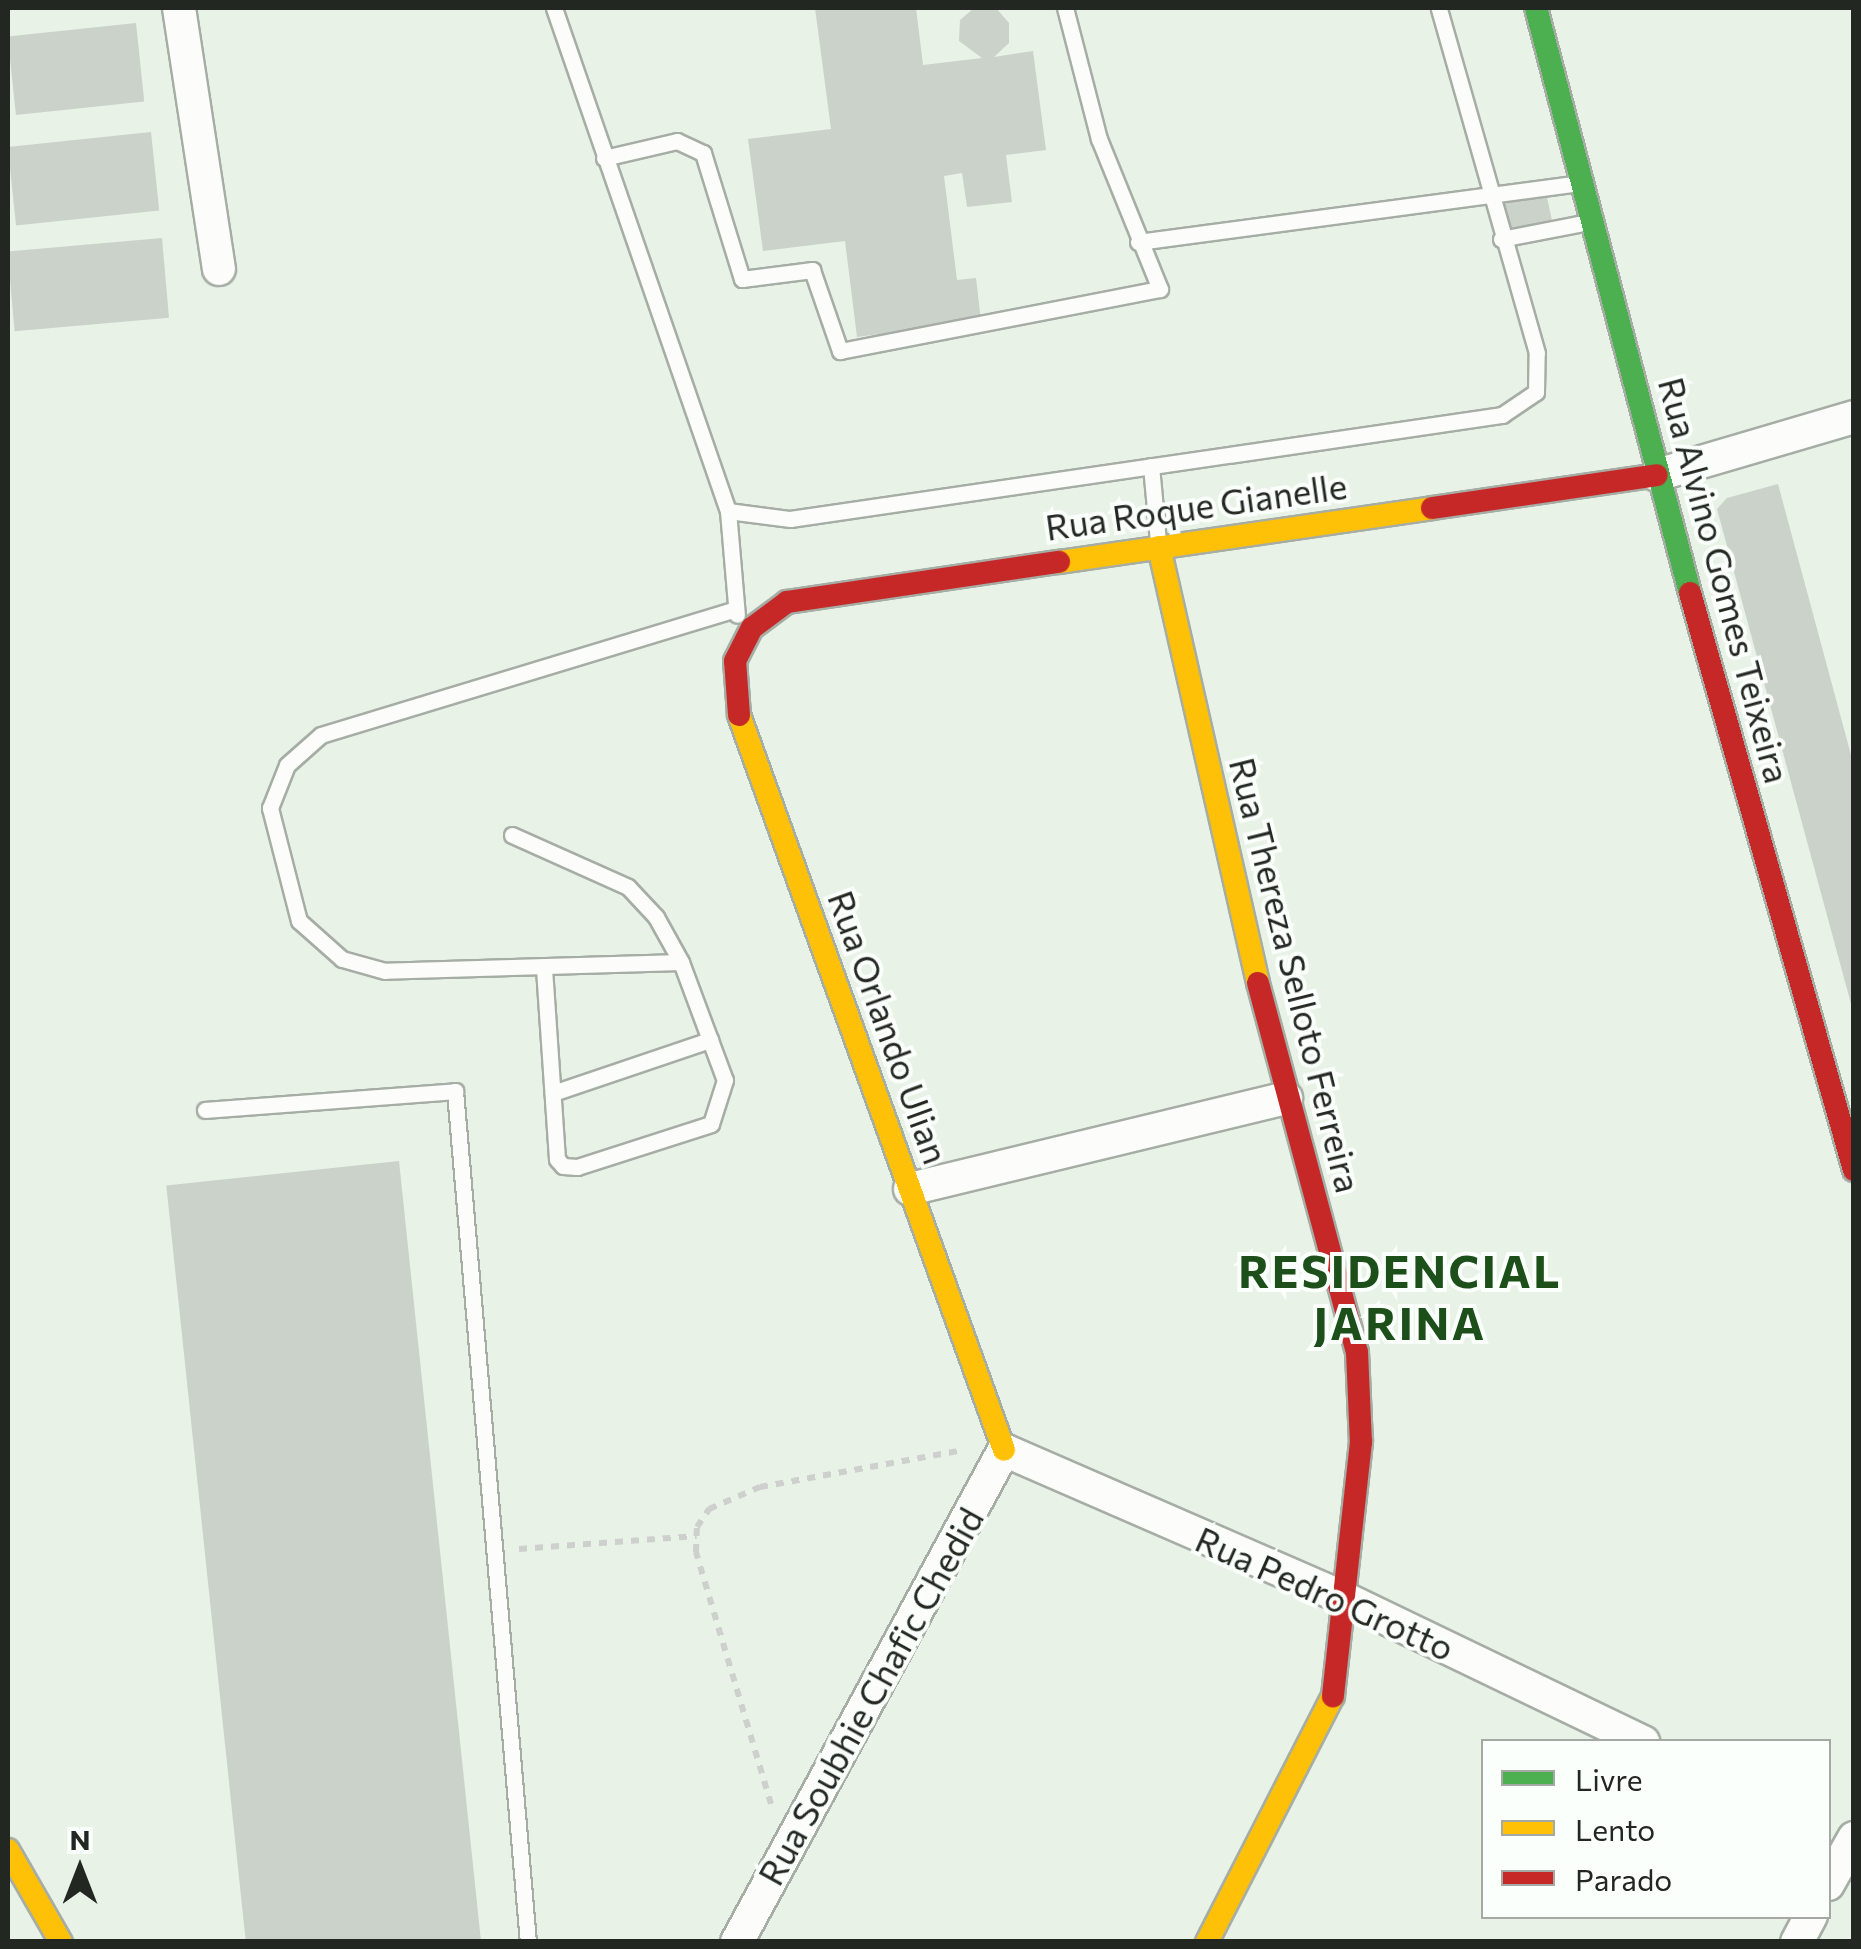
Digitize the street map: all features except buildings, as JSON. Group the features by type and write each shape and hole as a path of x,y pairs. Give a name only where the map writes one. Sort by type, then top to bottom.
{"street":[{"path":"180,8 219,269"},
{"name":"Rua Alvino Gomes Teixeira","path":"1536,8 1587,182 1657,475 1845,1109 1854,1170"},
{"path":"1657,475 1854,417"},
{"name":"Rua Roque Gianelle","path":"752,628 788,602 1657,475"},
{"name":"Rua Thereza Selloto Ferreira","path":"1159,547 1286,1098 1357,1352 1361,1442 1332,1705 1207,1942"},
{"name":"Rua Orlando Ulian","path":"752,628 735,662 733,697 1003,1446"},
{"path":"910,1188 1286,1098"},
{"name":"Rua Pedro Grotto","path":"1003,1446 1346,1599 1637,1739"},
{"name":"Rua Soubhie Chafic Chedid","path":"737,1942 1003,1446"},
{"path":"1831,1877 1847,1838"},
{"path":"8,1850 60,1942"},
{"path":"1797,1942 1809,1919"}],"lane":[{"path":"554,8 728,511 732,610 752,628"},
{"path":"604,158 676,140 703,153 742,279 812,270 840,351 1160,289 1099,139 1065,8"},
{"path":"728,511 790,519 1502,415 1536,392 1537,353 1500,239 1439,8"},
{"path":"1138,242 1587,182"},
{"path":"1500,239 1596,221"},
{"path":"1150,466 1159,547"},
{"path":"681,962 385,971 342,960 298,920 270,808 287,764 320,735 732,610"},
{"path":"512,835 628,888 656,918 681,962 725,1080 711,1124 578,1167 563,1166 553,1093 544,966"},
{"path":"553,1093 710,1040"},
{"path":"205,1110 455,1090 528,1942"}],"path":[{"path":"785,1853 696,1552 697,1536 709,1509 760,1487 1003,1446"},
{"path":"494,1551 697,1536"}],"traffic: fast":[{"path":"1536,8 1690,593"}],"traffic: slow":[{"path":"1059,562 1432,508"},
{"path":"1159,547 1258,983"},
{"path":"739,715 1004,1450"},
{"path":"1207,1942 1333,1696"},
{"path":"8,1850 61,1942"}],"traffic: jam":[{"path":"1432,508 1657,475"},
{"path":"739,715 735,661 752,628 787,602 1059,562"},
{"path":"1690,593 1854,1170"},
{"path":"1258,983 1357,1352 1361,1442 1333,1696"}],"district":[{"name":"RESIDENCIAL JARINA","path":"1400,1296"}]}
